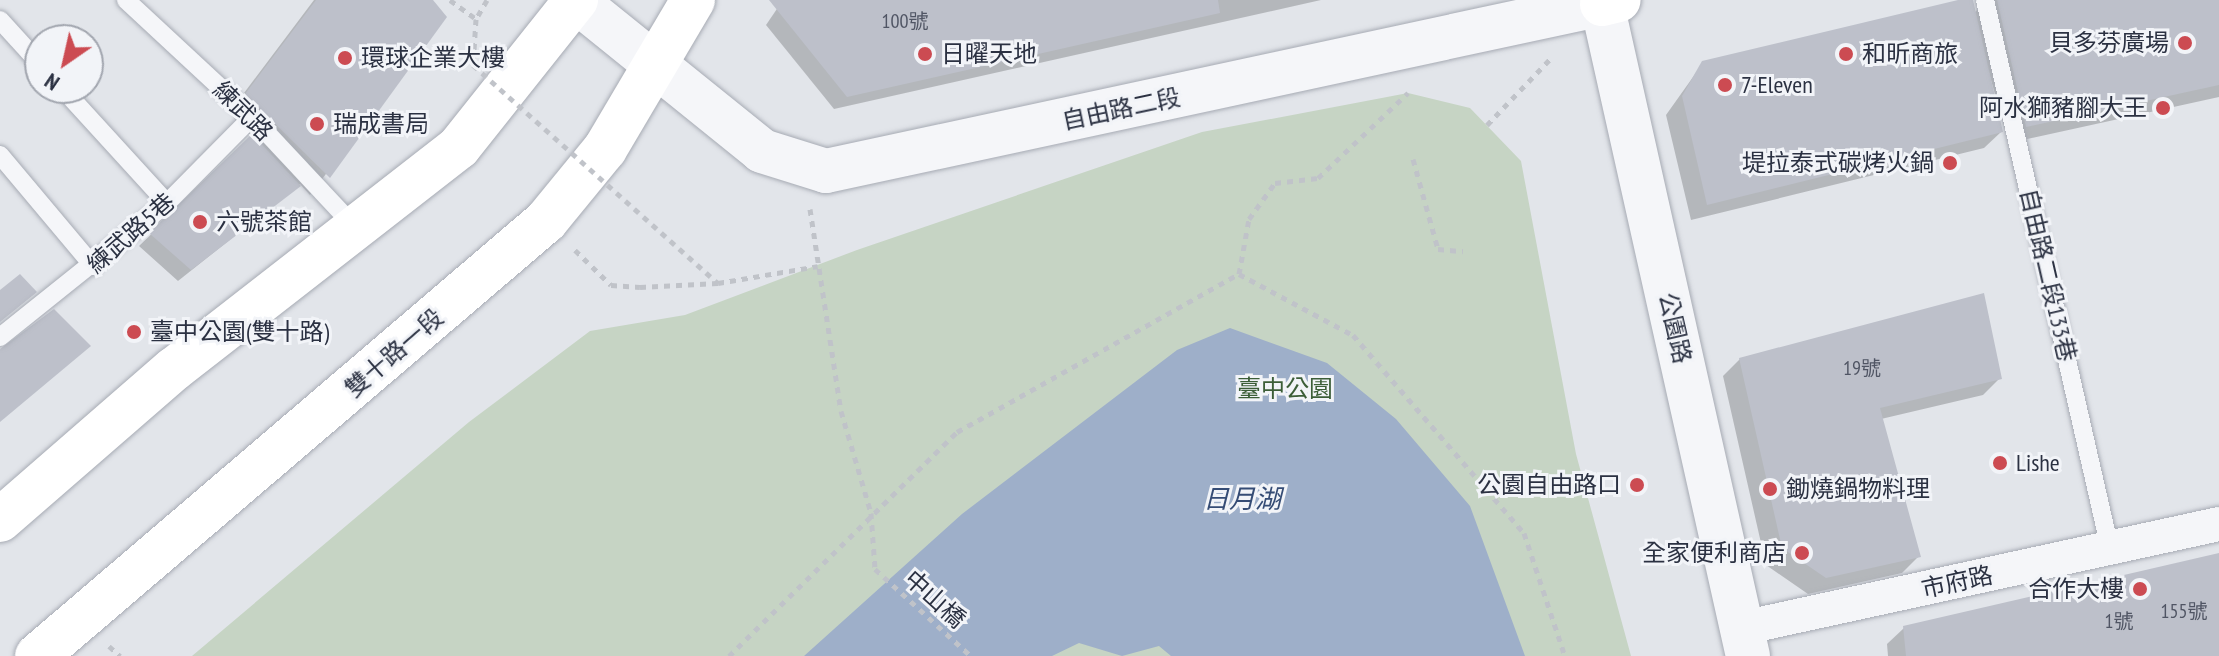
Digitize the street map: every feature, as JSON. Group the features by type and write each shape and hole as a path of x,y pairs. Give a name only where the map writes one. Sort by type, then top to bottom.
{"main road":[{"path":"0,520 174,369 459,147 575,0"},
{"name":"雙十路一段","path":"37,656 546,221 605,149 652,64 693,0"}],"street":[{"name":"自由路二段","path":"575,0 762,151 808,168 848,169 1608,1"},
{"name":"公園路","path":"1608,1 1745,642"},
{"name":"市府路","path":"1745,642 2219,524"}],"lane":[{"name":"練武路","path":"126,0 252,117 356,228"},
{"name":"自由路二段133巷","path":"1985,0 2110,549"},
{"path":"0,20 24,46"},
{"path":"77,104 167,203"},
{"name":"練武路5巷","path":"0,337 93,266 167,203 252,117"},
{"path":"0,155 93,266"}],"path":[{"path":"450,0 476,19"},
{"path":"487,0 476,19 473,65 718,283"},
{"path":"1487,125 1560,48"},
{"path":"1239,274 1249,219 1275,183 1318,178 1408,93"},
{"path":"1413,159 1438,249 1463,251"},
{"path":"808,168 818,266 841,411 871,513"},
{"path":"546,221 611,285 718,283 818,266"},
{"path":"729,656 871,513 957,432 1239,274"},
{"path":"1239,274 1353,335 1524,533 1565,656"},
{"name":"中山橋","path":"871,513 875,569 971,656"}],"green space":[{"name":"臺中公園","path":"1408,93 1470,108 1521,161 1576,454 1631,656 192,656 469,422 590,331 685,315 857,250 1202,132"}],"water":[{"name":"日月湖","path":"1230,328 1327,363 1396,419 1470,506 1525,656 1171,656 1159,646 1122,656 1079,643 1052,656 804,656 962,514 1177,350"}],"building":[{"name":"環球企業大樓","path":"316,0 433,0 447,17 330,178 245,94"},
{"name":"日曜天地","path":"769,0 1218,0 1220,13 847,97"},
{"path":"1958,0 1973,0 2003,132 1707,205 1682,96 1702,61"},
{"path":"1997,0 2219,0 2219,85 2026,127"},
{"path":"252,134 301,186 191,270 149,233"},
{"path":"20,274 37,292 0,322 0,290"},
{"path":"1984,293 2002,379 1880,408 1921,557 1826,578 1782,548 1739,358"},
{"path":"54,309 91,346 0,422 0,349"},
{"name":"合作大樓","path":"2219,553 2219,656 1906,656 1903,626"}],"place":[{"name":"貝多芬廣場","path":"2185,43"},
{"name":"日曜天地","path":"925,54"},
{"name":"和昕商旅","path":"1846,54"},
{"name":"環球企業大樓","path":"345,58"},
{"name":"7-Eleven","path":"1725,85"},
{"name":"阿水獅豬腳大王","path":"2163,108"},
{"name":"瑞成書局","path":"317,124"},
{"name":"堤拉泰式碳烤火鍋","path":"1950,163"},
{"name":"六號茶館","path":"200,222"},
{"name":"臺中公園(雙十路)","path":"134,332"},
{"name":"Lishe","path":"2000,463"},
{"name":"公園自由路口","path":"1637,485"},
{"name":"鋤燒鍋物料理","path":"1770,489"},
{"name":"全家便利商店","path":"1802,553"},
{"name":"合作大樓","path":"2140,589"}]}
